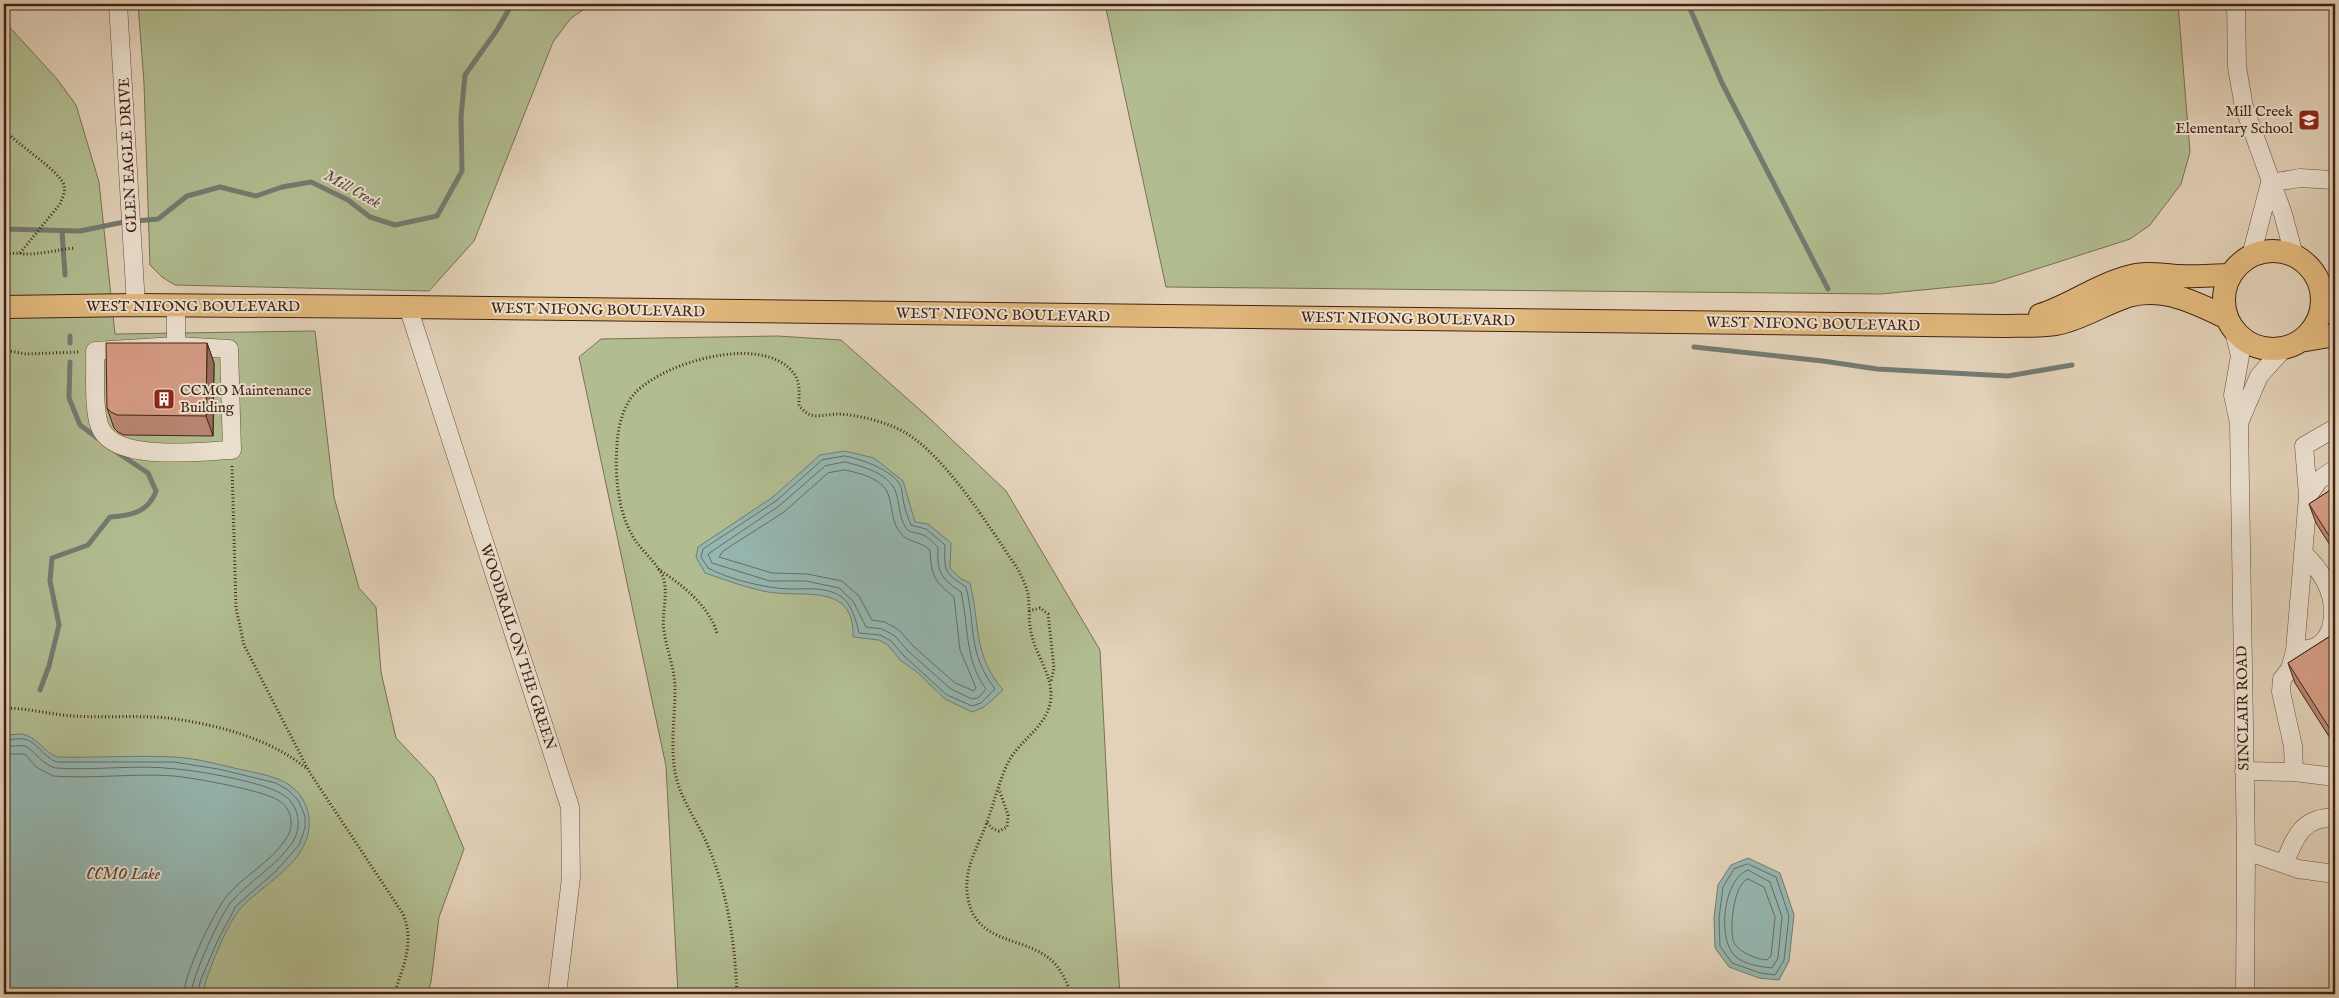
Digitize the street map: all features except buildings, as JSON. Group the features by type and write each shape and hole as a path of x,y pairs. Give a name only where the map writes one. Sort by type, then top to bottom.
{"main road":[{"path":"2293,344 2311,332 2319,319 2322,304 2328,295 2311,269 2294,255 2272,251 2251,256 2239,264 2230,275 2224,296 2230,324 2245,341 2258,347 2273,349 2335,335"},
{"name":"WEST NIFONG BOULEVARD","path":"2003,326 2058,310 2093,290 2123,278 2152,272 2180,276 2230,275"},
{"name":"WEST NIFONG BOULEVARD","path":"4,307 136,305 408,307 2003,326 2056,324 2089,314 2128,296 2161,294 2190,300 2230,324"}],"street":[{"name":"GLEN EAGLE DRIVE","path":"118,4 131,193 136,305"},
{"path":"2236,4 2237,67 2244,107 2270,183 2283,214 2294,255"},
{"path":"2270,183 2300,178 2332,180 2335,182"},
{"path":"2251,256 2270,183"},
{"path":"176,306 176,346"},
{"name":"WOODRAIL ON THE GREEN","path":"408,307 570,808 571,878 556,994"},
{"name":"SINCLAIR ROAD","path":"2230,324 2240,356 2233,395 2239,423 2246,851 2245,994"},
{"name":"SINCLAIR ROAD","path":"2239,423 2258,376 2293,344"},
{"path":"176,346 229,349 232,450 149,452 118,444 102,431 98,413 95,351 176,346"},
{"path":"2294,772 2293,746 2281,692 2282,679 2290,669 2295,651 2308,496 2304,446 2335,428"},
{"path":"2308,496 2319,480 2335,469"},
{"path":"2295,651 2321,646 2327,640 2334,621 2335,605 2332,592 2325,577 2303,553"},
{"path":"2244,770 2294,772 2335,777"},
{"path":"2284,864 2293,843 2306,823 2323,817 2335,817"},
{"path":"2246,851 2298,869 2335,874"}],"path":[{"path":"4,129 24,149 59,177 64,186 64,195 60,204 20,253"},
{"path":"4,254 20,253 27,256 56,249 75,248"},
{"path":"4,350 26,354 95,351"},
{"path":"737,994 734,935 723,894 711,854 687,809 674,768 674,674 664,630 666,594 663,578 658,568 636,540 621,509 617,454 618,432 624,409 634,393 649,381 674,368 700,359 752,354 777,359 792,371 799,383 800,406 806,413 815,416 839,414 864,418 896,428 938,459 1016,566 1028,594 1031,635 1051,685"},
{"path":"232,450 236,608 239,627 254,666 309,770 403,914 408,926 407,957 394,994"},
{"path":"658,568 674,579 708,613 716,633"},
{"path":"1029,611 1040,608 1048,614 1054,668 1050,707 1041,722 1011,758 998,788 987,822 972,855 968,872 968,900 972,910 992,934 1001,939 1032,948 1049,958 1062,974 1071,994"},
{"path":"4,708 72,716 167,718 193,722 268,744 288,753 309,770"},
{"path":"987,822 993,829 999,831 1007,827 1008,815 998,788"}],"green space":[{"path":"138,4 592,4 571,18 553,42 474,241 429,291 175,285 162,277 150,265 144,83"},
{"path":"1105,4 2178,4 2190,152 2181,184 2150,225 2130,239 1993,283 1881,294 1166,287"},
{"path":"4,21 57,79 76,105 99,182 115,334 315,331 334,497 359,588 376,607 381,672 396,738 434,778 464,849 439,917 431,982 427,994 4,994"},
{"path":"777,336 841,340 928,417 1006,491 1100,650 1112,883 1120,994 678,994 666,766 579,357 601,339"}],"water":[{"path":"845,451 874,458 903,481 915,522 928,524 951,543 950,568 961,579 970,583 982,652 993,677 1003,690 984,707 972,712 945,699 917,672 900,660 888,645 879,640 853,637 851,620 845,608 836,600 811,594 768,592 744,586 705,573 696,557 698,547 773,497 820,455"},
{"name":"CCMO Lake","path":"23,734 57,757 159,756 198,760 278,779 288,784 302,798 307,807 309,817 307,837 303,847 291,864 248,901 235,916 218,949 202,994 4,994 4,735"},
{"path":"1748,858 1780,873 1794,915 1789,961 1779,980 1759,978 1729,967 1715,948 1714,918 1718,885 1731,865"}],"waterway":[{"name":"Mill Creek","path":"4,229 80,231 124,222 158,219 187,196 220,187 256,196 282,187 311,182 348,200 370,217 395,225 437,216 462,171 461,117 465,75 497,30 512,4"},
{"path":"1688,4 1722,83 1828,289"},
{"path":"62,231 65,275"},
{"path":"70,336 70,343"},
{"path":"1694,347 1877,369 2008,376 2072,365"},
{"path":"70,362 69,398 80,425 100,440"},
{"path":"40,690 49,666 59,625 50,581 52,558 88,545 110,517 138,512 149,504 156,491 148,473 115,451"}],"place":[{"name":"Mill Creek Elementary School","path":"2309,120"},
{"name":"CCMO Maintenance Building","path":"164,399"}]}
